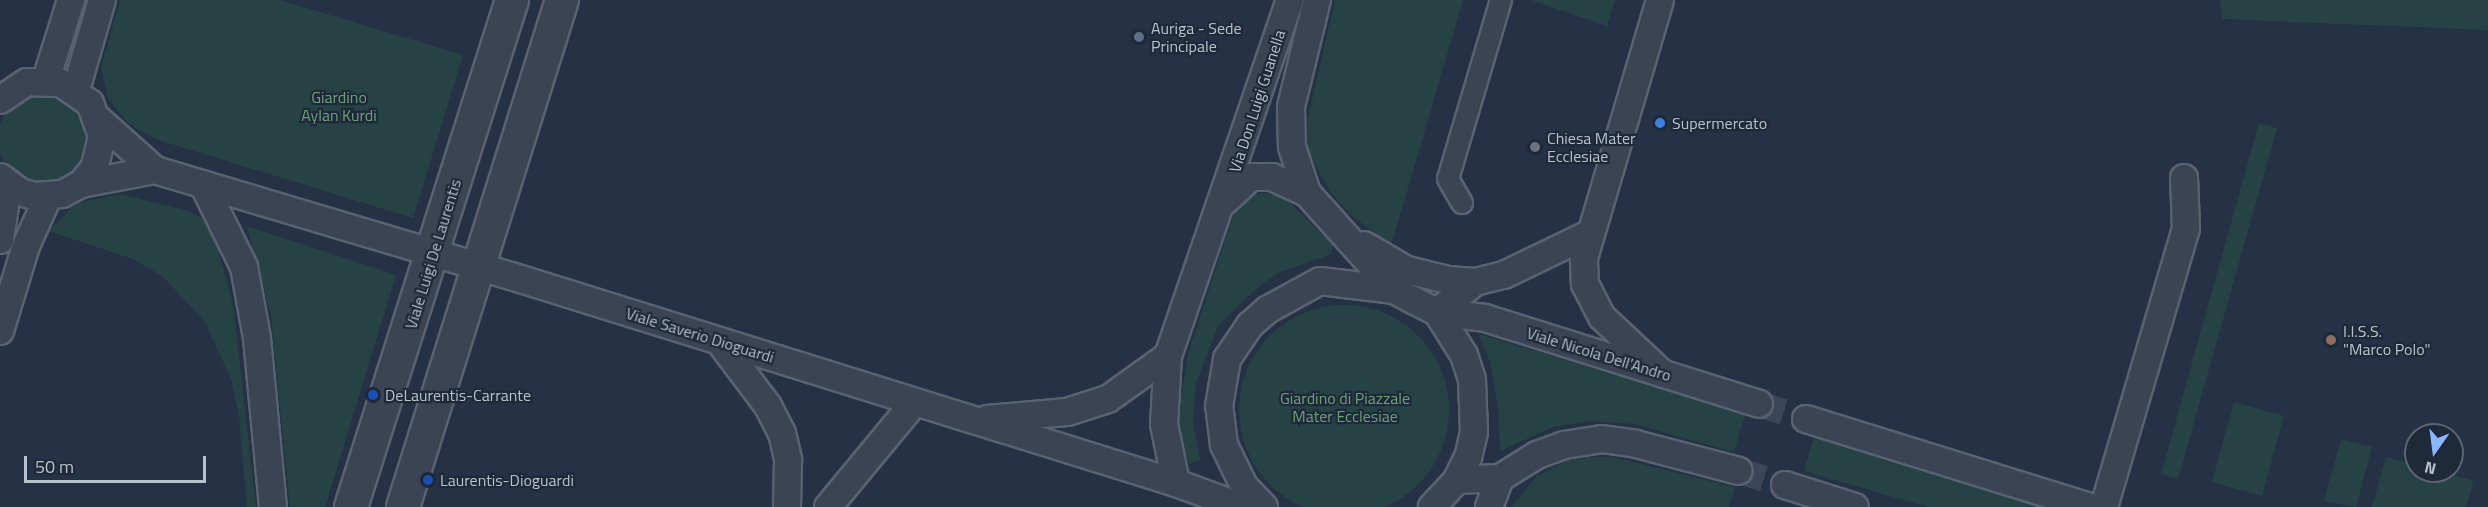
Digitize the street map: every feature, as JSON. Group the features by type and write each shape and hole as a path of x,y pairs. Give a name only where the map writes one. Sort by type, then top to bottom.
{"street":[{"path":"46,80 71,0"},
{"path":"0,100 27,82 46,80 76,90 102,0"},
{"name":"Viale Luigi De Laurentis","path":"351,507 434,254 512,0"},
{"path":"403,507 562,0"},
{"name":"Via Don Luigi Guanella","path":"1176,483 1164,424 1168,356 1223,203 1290,0"},
{"name":"Via Don Luigi Guanella","path":"1317,0 1291,107 1292,147 1307,193 1394,290"},
{"path":"1462,203 1448,178 1502,0"},
{"path":"1660,0 1589,234 1585,284 1598,309 1623,341 1663,374"},
{"name":"Viale Saverio Dioguardi","path":"76,90 90,103 99,120 155,170 479,267 915,402 1176,483 1242,507"},
{"path":"81,184 95,167 101,152 99,120"},
{"name":"Viale Saverio Dioguardi","path":"48,197 81,184 155,170"},
{"name":"Via Don Luigi Guanella","path":"1223,203 1251,177 1272,177 1307,193"},
{"path":"2104,507 2186,229 2184,178"},
{"path":"0,240 4,181 34,196 48,197 26,246 0,331"},
{"path":"203,184 244,267 257,338 273,507"},
{"path":"1333,224 1407,270 1448,280 1475,282 1504,275 1589,234"},
{"path":"1264,507 1244,486 1224,445 1219,406 1227,359 1250,325 1267,310 1320,281 1394,290 1437,312 1464,355 1472,380 1474,432 1468,457 1457,480 1432,507"},
{"path":"1437,312 1475,282"},
{"name":"Viale Nicola Dell'Andro","path":"1437,312 1485,318 1759,404"},
{"path":"719,342 768,406 782,433 788,460 787,507"},
{"path":"969,419 1028,416 1108,399 1168,356"},
{"path":"828,507 915,402"},
{"path":"1806,419 2090,507"},
{"path":"1457,480 1500,478 1555,448 1602,439 1636,444 1739,471"},
{"path":"1489,507 1500,478"},
{"path":"1785,485 1855,507"}],"green space":[{"name":"Giardino Aylan Kurdi","path":"120,0 280,0 463,55 413,218 158,140 128,123 108,98 101,67"},
{"path":"1335,0 1463,0 1391,246 1350,214 1330,191 1307,150 1308,118"},
{"path":"1531,0 1615,0 1607,26"},
{"path":"2220,0 2488,0 2488,30 2222,19"},
{"path":"44,93 62,96 77,106 87,121 90,139 87,157 77,172 62,182 44,185 26,182 11,172 1,157 -2,139 1,121 11,106 26,96"},
{"path":"2259,123 2277,128 2178,479 2161,474"},
{"path":"1265,193 1281,196 1294,207 1332,244 1331,254 1280,272 1259,286 1218,326 1196,383 1193,423 1200,460 1189,464 1181,444 1178,413 1188,354 1233,216 1253,195"},
{"path":"119,194 186,210 202,218 214,235 233,304 256,507 247,507 239,416 231,379 204,320 161,275 130,258 49,231 75,204"},
{"path":"247,226 396,275 325,507 290,507 271,317"},
{"name":"Giardino di Piazzale Mater Ecclesiae","path":"1334,305 1354,305 1375,309 1394,317 1425,343 1437,360 1445,379 1449,410 1445,441 1437,460 1411,491 1394,503 1375,511 1354,515 1334,515 1313,511 1294,503 1263,477 1251,460 1243,441 1239,420 1239,400 1243,379 1251,360 1277,329 1294,317 1313,309"},
{"path":"1479,334 1745,414 1734,452 1634,424 1591,421 1553,427 1500,451 1498,406 1490,363"},
{"path":"2234,402 2284,416 2262,496 2212,482"},
{"path":"1815,434 2041,507 1928,507 1804,471"},
{"path":"2341,439 2372,447 2356,507 2324,501"},
{"path":"1613,457 1735,487 1729,507 1511,507 1537,476 1568,460"},
{"path":"2386,457 2404,462 2404,483 2464,483 2464,478 2474,481 2466,507 2372,507"}],"tunnel":[{"path":"1759,404 1806,419"},
{"path":"1739,471 1785,485"}],"place":[{"name":"Auriga - Sede Principale","path":"1139,37"},
{"name":"Supermercato","path":"1660,123"},
{"name":"Chiesa Mater Ecclesiae","path":"1535,147"},
{"name":"I.I.S.S. \"Marco Polo\"","path":"2331,340"},
{"name":"DeLaurentis-Carrante","path":"373,395"},
{"name":"Laurentis-Dioguardi","path":"428,480"}]}
